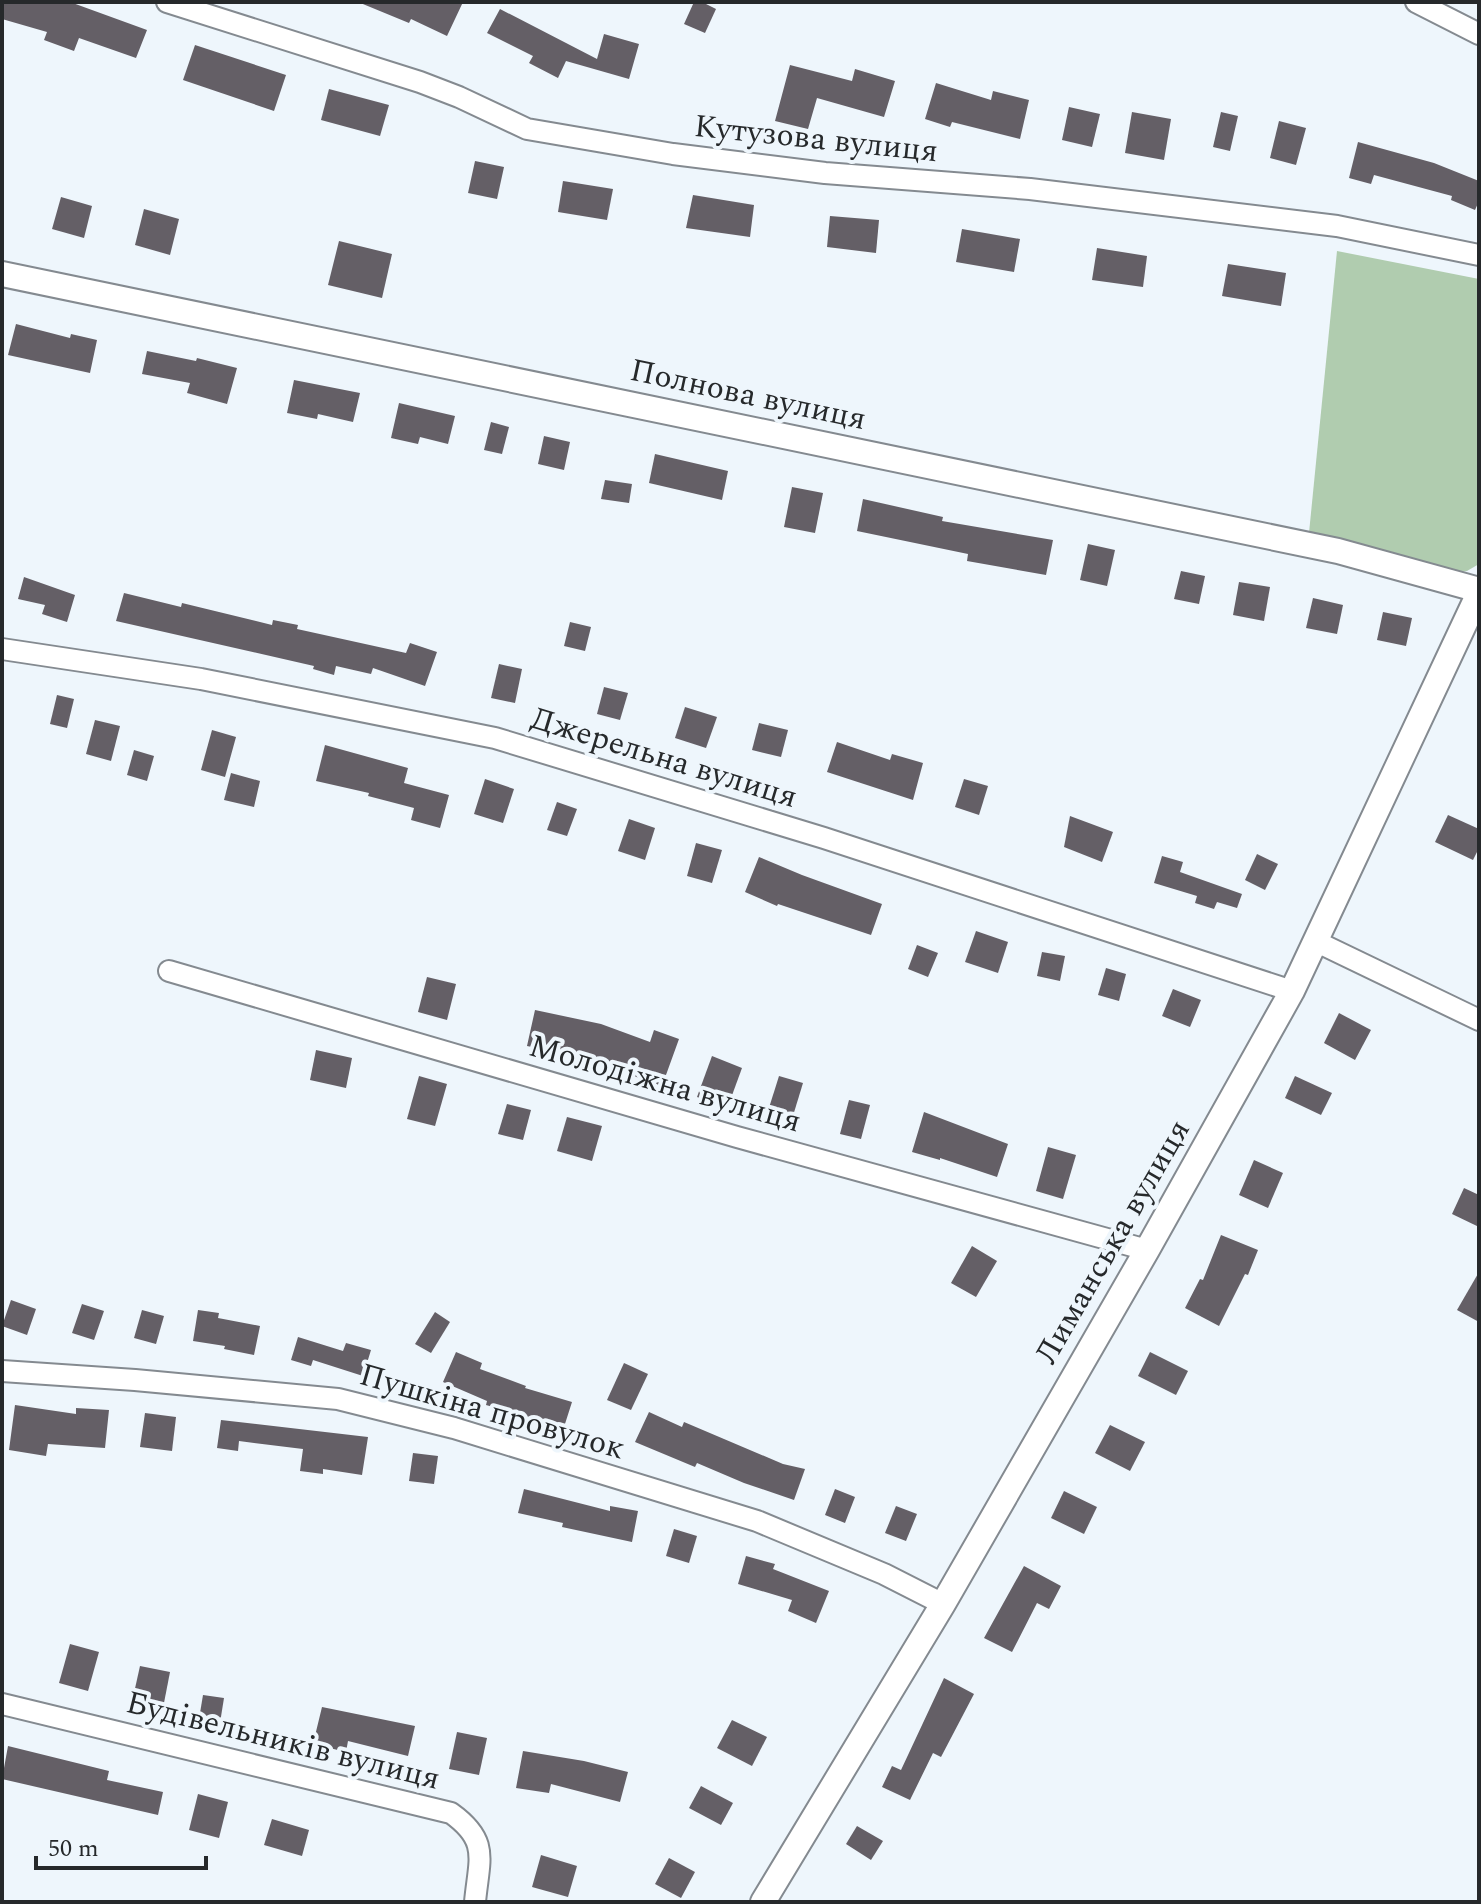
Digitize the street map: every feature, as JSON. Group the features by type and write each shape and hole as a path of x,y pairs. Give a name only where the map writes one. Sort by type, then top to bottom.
{"street":[{"name":"Кутузова вулиця","path":"167,2 420,82 527,129 673,154 761,165 1030,189 1337,226 1479,255"},
{"path":"1416,2 1479,34"},
{"name":"Полнова вулиця","path":"2,274 1338,551 1479,592"},
{"name":"Лиманська вулиця","path":"763,1902 943,1604 1292,991 1479,592"},
{"name":"Джерельна вулиця","path":"2,649 201,679 495,738 824,838 1292,991"},
{"path":"1317,942 1479,1020"},
{"name":"Молодіжна вулиця","path":"169,971 737,1137 1147,1250"},
{"name":"Пушкіна провулок","path":"2,1371 338,1399 454,1428 757,1521 884,1574 943,1604"},
{"name":"Будівельників вулиця","path":"2,1704 451,1813 476,1836 479,1856 475,1902"}],"green space":[{"path":"1337,251 1479,279 1479,564 1467,571 1449,574 1309,533"}],"building":[{"path":"2,2 70,2 147,30 136,58 79,38 74,51 44,40 47,32 2,19"},
{"path":"358,2 463,2 447,36 411,19 409,23"},
{"path":"694,2 702,2 716,9 705,33 684,24"},
{"path":"500,9 597,59 604,34 639,44 629,79 566,61 558,78 529,63 533,56 487,33"},
{"path":"195,45 286,75 274,111 183,80"},
{"path":"790,65 852,81 855,69 895,81 884,117 817,98 808,129 775,121"},
{"path":"936,83 991,100 993,91 1029,100 1020,139 952,122 950,127 925,119"},
{"path":"329,89 389,105 380,136 321,120"},
{"path":"1069,107 1100,114 1092,147 1062,140"},
{"path":"1132,112 1171,119 1164,160 1125,153"},
{"path":"1221,112 1238,116 1230,151 1213,147"},
{"path":"1279,121 1306,128 1296,165 1270,158"},
{"path":"1358,142 1434,163 1479,181 1479,201 1475,210 1451,200 1452,196 1374,175 1371,184 1349,178"},
{"path":"475,161 504,167 497,199 468,193"},
{"path":"563,181 613,189 607,220 558,212"},
{"path":"693,195 754,205 750,237 686,228"},
{"path":"61,197 92,206 84,238 52,229"},
{"path":"144,209 179,219 170,255 135,245"},
{"path":"830,216 879,220 876,253 827,247"},
{"path":"962,229 1020,239 1014,272 956,262"},
{"path":"339,241 392,254 382,298 328,285"},
{"path":"1097,248 1147,256 1143,287 1092,280"},
{"path":"1228,264 1286,273 1281,306 1222,296"},
{"path":"16,324 70,338 71,334 97,340 90,373 8,355"},
{"path":"147,351 196,361 197,358 237,368 227,404 187,393 190,383 142,374"},
{"path":"294,380 360,393 353,422 318,414 317,419 287,413"},
{"path":"399,403 455,416 448,444 420,437 418,444 391,438"},
{"path":"491,422 509,427 502,454 484,450"},
{"path":"544,436 570,442 564,470 538,464"},
{"path":"655,454 728,471 722,500 649,483"},
{"path":"605,480 632,484 629,503 601,499"},
{"path":"792,487 823,493 815,533 784,527"},
{"path":"863,499 943,517 942,521 1053,540 1046,575 967,561 968,554 857,531"},
{"path":"1088,544 1115,550 1107,586 1080,580"},
{"path":"1181,571 1205,576 1199,604 1174,599"},
{"path":"24,577 75,595 67,622 42,614 45,605 18,599"},
{"path":"1239,582 1270,587 1264,621 1233,615"},
{"path":"124,593 181,607 182,603 272,625 273,620 298,625 297,629 406,653 410,643 437,652 425,686 373,668 371,674 336,666 334,675 313,669 314,666 116,621"},
{"path":"1313,598 1343,605 1337,634 1306,628"},
{"path":"1383,612 1412,618 1406,646 1377,640"},
{"path":"570,622 591,627 585,651 564,646"},
{"path":"499,664 522,669 515,703 491,698"},
{"path":"604,687 628,693 620,720 597,714"},
{"path":"57,695 74,699 67,728 50,724"},
{"path":"685,707 717,717 706,748 675,738"},
{"path":"95,720 120,726 111,761 86,754"},
{"path":"759,723 788,730 781,757 752,750"},
{"path":"212,730 236,737 225,777 201,770"},
{"path":"837,742 890,760 892,754 923,763 913,800 827,772"},
{"path":"325,745 408,768 404,783 449,795 440,828 411,820 414,808 368,796 369,793 316,781"},
{"path":"134,750 154,756 147,781 127,775"},
{"path":"231,773 260,781 254,807 224,800"},
{"path":"485,779 514,789 503,823 474,814"},
{"path":"964,779 988,786 979,815 955,807"},
{"path":"557,802 577,809 567,836 547,830"},
{"path":"1448,815 1479,829 1479,848 1473,860 1435,842"},
{"path":"1070,816 1113,832 1102,862 1064,847"},
{"path":"629,819 655,828 645,860 618,851"},
{"path":"696,843 722,850 712,883 687,876"},
{"path":"1257,854 1278,864 1265,890 1245,880"},
{"path":"1162,856 1183,862 1180,872 1242,894 1237,908 1217,902 1214,909 1195,903 1197,896 1154,883"},
{"path":"759,857 882,904 871,935 777,906 745,892"},
{"path":"976,931 1008,942 998,973 965,962"},
{"path":"917,945 938,953 928,977 908,969"},
{"path":"1042,952 1065,956 1060,981 1037,976"},
{"path":"1106,968 1126,974 1119,1001 1098,995"},
{"path":"427,977 456,984 447,1020 418,1012"},
{"path":"1173,989 1201,1000 1190,1027 1162,1016"},
{"path":"535,1010 601,1024 650,1042 654,1030 679,1039 662,1086 557,1049 556,1052 527,1046"},
{"path":"1339,1013 1371,1030 1355,1060 1324,1043"},
{"path":"316,1050 352,1058 346,1088 310,1080"},
{"path":"712,1056 742,1068 727,1109 697,1097"},
{"path":"419,1076 447,1084 435,1126 407,1119"},
{"path":"779,1076 803,1083 792,1119 768,1111"},
{"path":"1295,1076 1332,1093 1321,1115 1285,1098"},
{"path":"849,1100 870,1105 861,1139 840,1134"},
{"path":"507,1104 531,1110 523,1140 498,1134"},
{"path":"924,1112 1008,1144 997,1177 912,1152"},
{"path":"567,1117 602,1126 592,1161 557,1151"},
{"path":"1048,1147 1076,1155 1063,1199 1036,1191"},
{"path":"1254,1160 1283,1173 1268,1208 1239,1195"},
{"path":"1464,1188 1479,1195 1479,1227 1452,1214"},
{"path":"1221,1235 1258,1250 1248,1275 1245,1274 1219,1326 1185,1308 1200,1279 1203,1280"},
{"path":"972,1246 997,1261 976,1297 951,1283"},
{"path":"1479,1272 1479,1322 1457,1310"},
{"path":"11,1300 36,1309 27,1335 2,1326"},
{"path":"82,1304 104,1311 94,1340 72,1333"},
{"path":"142,1310 164,1316 156,1344 134,1338"},
{"path":"198,1310 219,1313 218,1318 260,1326 254,1355 193,1341"},
{"path":"435,1312 450,1322 431,1353 415,1344"},
{"path":"298,1337 343,1351 346,1343 371,1350 363,1376 313,1360 311,1366 291,1360"},
{"path":"456,1352 482,1363 480,1369 525,1388 572,1402 564,1427 486,1405 487,1401 443,1382"},
{"path":"1150,1352 1188,1371 1176,1395 1138,1376"},
{"path":"624,1363 648,1374 631,1410 607,1400"},
{"path":"15,1405 76,1414 76,1408 109,1410 105,1448 48,1444 46,1456 9,1450"},
{"path":"649,1412 682,1427 684,1422 783,1464 805,1469 794,1500 697,1463 695,1467 635,1442"},
{"path":"145,1413 176,1417 172,1451 140,1447"},
{"path":"221,1420 368,1437 362,1475 323,1469 323,1474 300,1471 303,1449 239,1441 238,1451 217,1448"},
{"path":"1110,1425 1145,1442 1130,1471 1095,1453"},
{"path":"413,1453 438,1456 434,1484 409,1481"},
{"path":"524,1489 610,1511 610,1506 638,1511 632,1542 562,1527 563,1523 518,1513"},
{"path":"835,1489 855,1497 845,1523 825,1515"},
{"path":"1064,1491 1097,1507 1084,1534 1051,1518"},
{"path":"896,1506 917,1514 906,1541 885,1533"},
{"path":"674,1529 697,1536 689,1563 666,1556"},
{"path":"746,1556 775,1564 773,1569 829,1591 816,1623 788,1611 792,1600 738,1584"},
{"path":"1024,1566 1061,1586 1049,1609 1037,1603 1012,1652 984,1638"},
{"path":"70,1644 99,1652 88,1691 59,1683"},
{"path":"140,1666 170,1672 163,1708 132,1702"},
{"path":"944,1678 974,1694 941,1757 933,1753 910,1800 882,1787 892,1766 901,1770"},
{"path":"203,1695 224,1698 219,1729 198,1725"},
{"path":"322,1707 415,1726 408,1756 348,1741 346,1752 313,1744"},
{"path":"732,1720 767,1737 752,1766 717,1748"},
{"path":"457,1732 487,1738 479,1775 449,1769"},
{"path":"8,1746 109,1771 107,1780 163,1792 158,1815 2,1779"},
{"path":"523,1751 628,1772 620,1802 551,1784 549,1793 516,1788"},
{"path":"701,1786 733,1803 721,1825 689,1808"},
{"path":"198,1794 228,1802 219,1838 189,1830"},
{"path":"272,1819 309,1830 302,1856 264,1845"},
{"path":"857,1826 883,1841 871,1860 846,1844"},
{"path":"541,1855 577,1866 568,1897 532,1887"},
{"path":"669,1858 695,1872 681,1898 655,1884"}]}
